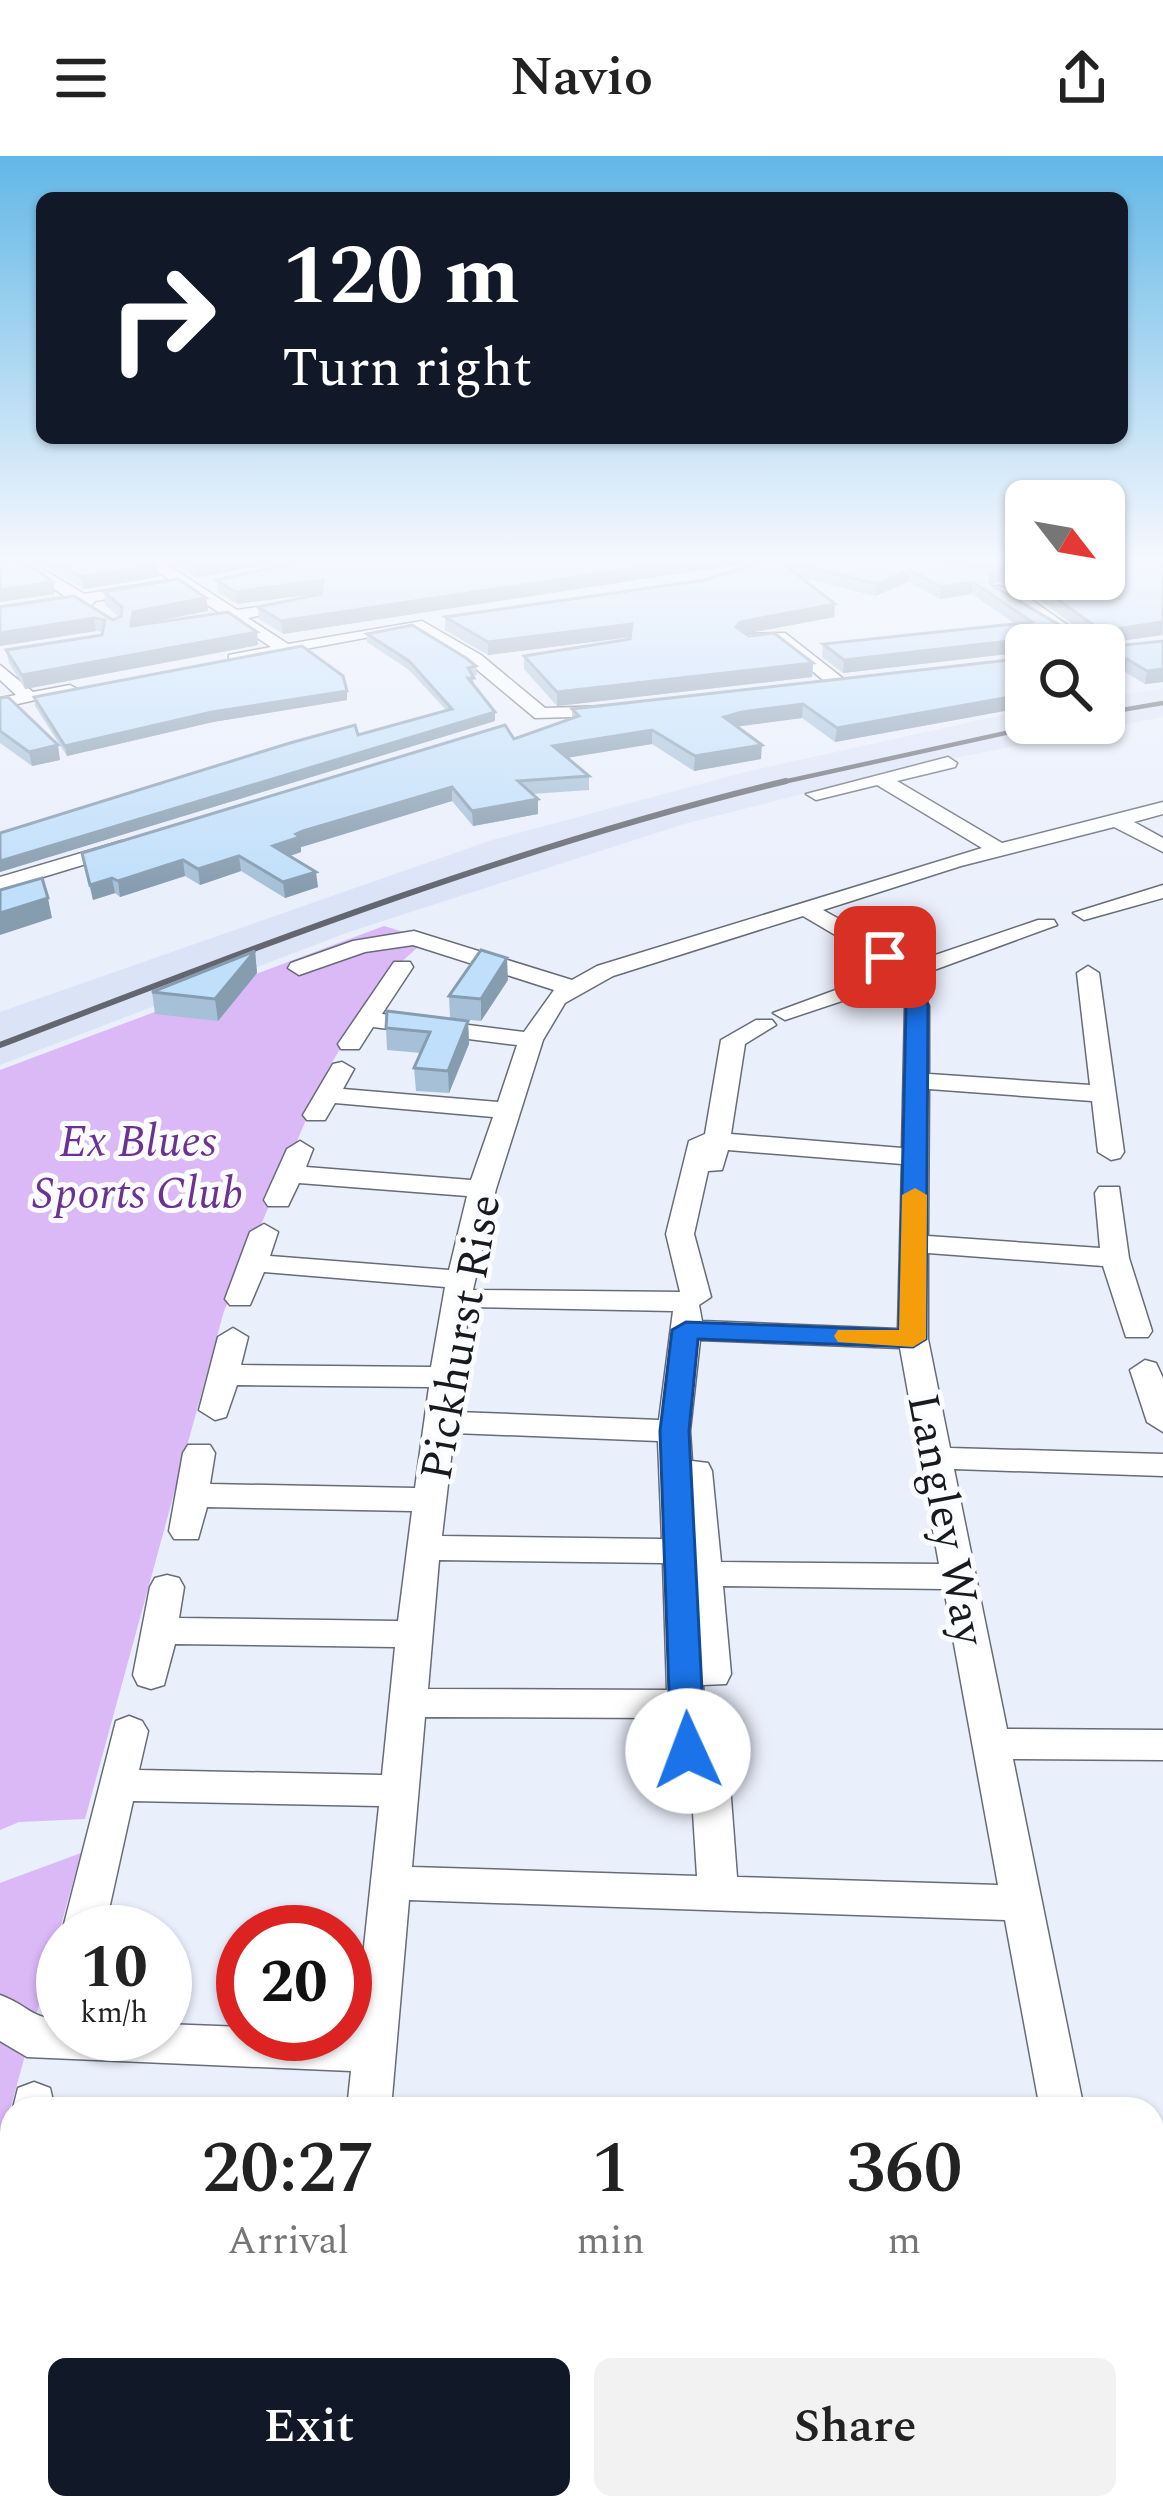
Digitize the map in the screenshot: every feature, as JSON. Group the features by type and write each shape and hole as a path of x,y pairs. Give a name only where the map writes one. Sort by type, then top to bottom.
{"street":[{"path":"0,670 29,698"},
{"path":"498,670 546,716"},
{"path":"809,687 848,682 830,670"},
{"path":"0,704 94,686"},
{"path":"520,725 546,716 624,710"},
{"path":"816,794 948,764"},
{"path":"882,780 999,850"},
{"path":"299,968 361,946 414,938 570,987 605,970 804,908 1163,808"},
{"path":"1116,820 1163,846"},
{"path":"0,884 138,843"},
{"path":"1084,913 1163,892"},
{"path":"804,908 901,970"},
{"path":"253,1263 459,1289 667,1304 695,1297 680,1234 734,1040 774,1019 901,970 1046,925"},
{"path":"402,967 367,1019 322,1105 511,1111"},
{"name":"Langley Way","path":"901,970 913,983 917,1006 913,1339 1060,2097"},
{"path":"1088,974 1111,1152"},
{"name":"Pickhurst Rise","path":"370,2097 423,1548 459,1289 482,1189 531,1040 556,998 570,987"},
{"path":"367,1019 531,1040"},
{"path":"916,1081 1103,1094"},
{"path":"709,1141 915,1157"},
{"path":"706,1206 709,1141"},
{"path":"278,1200 297,1161 482,1189"},
{"path":"1109,1193 1115,1258 1137,1331"},
{"path":"240,1299 264,1232"},
{"path":"914,1243 1115,1258"},
{"path":"713,1674 674,1431 687,1321 913,1339"},
{"path":"215,1410 233,1337"},
{"path":"1145,1370 1163,1422"},
{"path":"224,1375 445,1377"},
{"path":"440,1422 674,1431"},
{"path":"186,1531 199,1454"},
{"path":"936,1458 1163,1465"},
{"path":"697,1471 686,1704 718,1894"},
{"path":"192,1495 429,1501"},
{"path":"423,1548 958,1576"},
{"path":"151,1675 167,1587"},
{"path":"159,1631 415,1634"},
{"path":"408,1703 686,1704"},
{"path":"89,1905 129,1731"},
{"path":"991,1744 1163,1745"},
{"path":"117,1785 400,1791"},
{"path":"391,1883 1022,1903"},
{"path":"0,2014 27,2038 376,2052"}],"shaded area":[{"path":"1163,688 1163,717 1125,724 1125,694"},
{"path":"1005,715 1005,744 1026,744 904,768 684,824 349,932 0,1065 0,1012 492,840 749,771"}],"green space":[{"name":"Ex Blues Sports Club","path":"384,926 427,939 380,981 327,1071 224,1311 85,1819 19,1822 0,1830 0,1070"},
{"path":"81,1853 67,1905 36,1905 36,2016 14,2097 0,2097 0,1883"}],"building":[{"path":"175,670 335,670 343,676 347,691 212,712 65,746 34,697"},
{"path":"417,670 469,670 474,678 468,678 495,712 0,861 0,833 355,725 358,735 452,709"},
{"path":"537,670 749,670 557,692"},
{"path":"917,670 1005,670 1005,698 837,728 803,704 724,717 762,745 695,756 652,730 553,746 589,776 518,781 538,799 472,811 452,787 303,831 296,834 300,837 273,846 316,872 283,882 239,856 198,869 183,860 90,885 82,853 505,725 514,739 579,716 572,709"},
{"path":"8,697 58,745 29,752 0,731 0,698"},
{"path":"42,878 48,898 0,913 0,890"},
{"path":"481,950 507,958 481,999 449,996"},
{"path":"255,951 215,999 152,992"},
{"path":"387,1011 468,1021 448,1071 414,1068 430,1032 386,1028"}],"railway":[{"path":"1125,709 1163,703"},
{"path":"777,783 1005,733"},
{"path":"777,783 786,781"},
{"path":"0,1045 487,867 777,783"}],"slow traffic":[{"path":"848,1336 913,1339 915,1195"}],"route":[{"path":"688,1751 674,1431 686,1330 913,1339 917,1006 913,983 885,957"}]}
